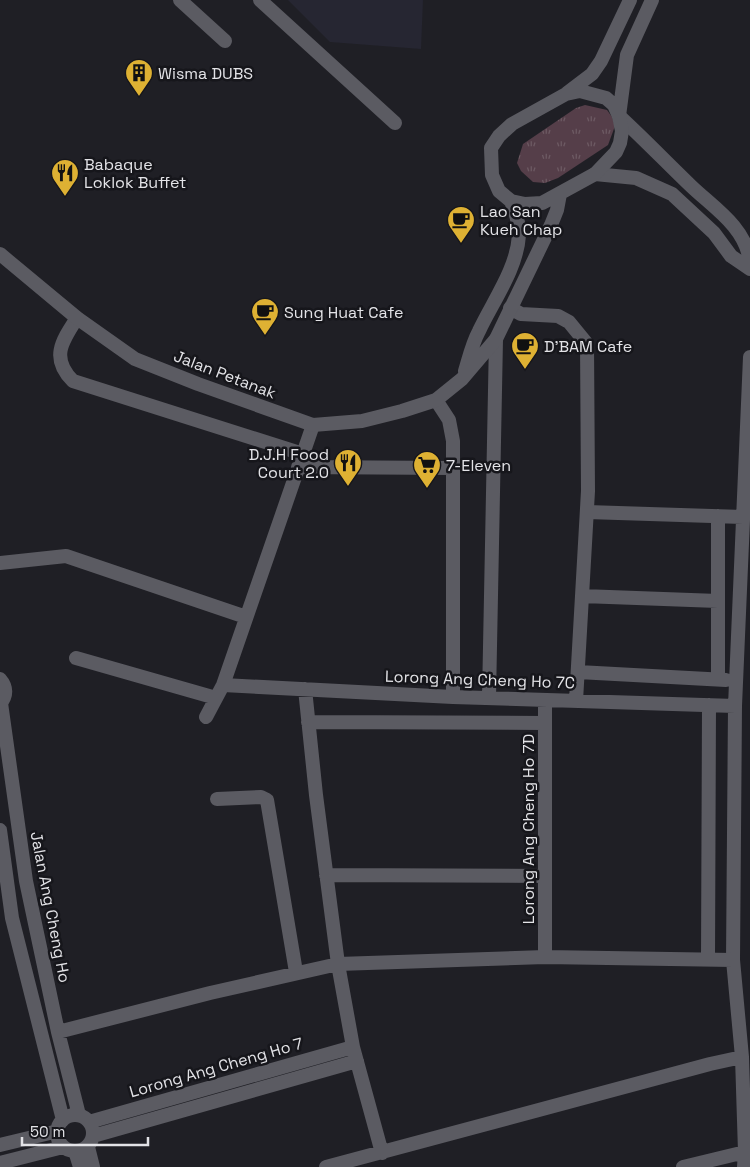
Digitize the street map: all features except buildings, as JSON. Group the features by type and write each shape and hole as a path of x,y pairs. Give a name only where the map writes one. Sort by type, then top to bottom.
{"street":[{"path":"180,0 226,41"},
{"path":"630,0 601,61 592,74 566,94 512,124 499,136 491,148 492,175 499,191 511,201 525,204 542,204 595,174 616,152 622,131 620,116 626,55 652,0"},
{"path":"261,1 395,123"},
{"path":"566,94 580,92 606,98 614,105 620,116 729,219 748,248 750,260"},
{"path":"595,174 636,178 672,194 714,233 732,256 750,269"},
{"name":"Jalan Petanak","path":"2,259 77,318 136,359 313,425 362,421 436,400 462,379 496,339 551,225 557,210 560,194"},
{"path":"462,379 478,332 514,257 519,228 511,201"},
{"path":"510,308 521,314 558,316 569,322 587,344 587,512 576,701"},
{"path":"77,318 63,339 60,352 61,363 65,373 74,381 301,461 453,468"},
{"path":"489,698 496,339"},
{"path":"744,1167 742,1057 733,960 735,706 750,395 750,357"},
{"path":"436,400 449,420 453,442 453,697"},
{"path":"206,717 223,685 313,425"},
{"path":"587,512 743,517"},
{"path":"718,516 718,679"},
{"path":"0,563 66,556 246,617"},
{"path":"582,596 718,601"},
{"path":"76,658 216,698"},
{"path":"578,672 736,680"},
{"name":"Jalan Ang Cheng Ho","path":"0,678 6,692 1,704 26,881 58,1032 84,1119"},
{"name":"Lorong Ang Cheng Ho 7C","path":"223,685 453,697 735,706"},
{"path":"305,689 338,964 353,1047 382,1153"},
{"name":"Lorong Ang Cheng Ho 7D","path":"545,700 545,957"},
{"path":"708,960 709,705"},
{"path":"308,722 545,723"},
{"path":"217,799 261,797 267,800 296,972"},
{"path":"0,830 12,918 60,1126 60,1142 80,1145"},
{"path":"326,875 545,876"},
{"path":"58,1032 296,972 338,964 545,957 733,960"},
{"name":"Lorong Ang Cheng Ho 7","path":"84,1119 353,1047"},
{"path":"326,1167 742,1057"},
{"path":"0,1163 80,1145 357,1062"},
{"path":"0,1145 60,1126 73,1115 84,1119 92,1126 80,1145 80,1167"},
{"path":"80,1145 93,1167"},
{"path":"683,1167 745,1152"}],"shaded area":[{"path":"288,0 423,0 421,49 330,42"}],"green space":[{"path":"585,105 607,110 612,117 615,126 608,145 558,178 545,183 533,182 521,171 517,163 523,144 576,108"}],"place":[{"name":"Wisma DUBS","path":"139,97"},
{"name":"Babaque Loklok Buffet","path":"65,197"},
{"name":"Lao San Kueh Chap","path":"461,244"},
{"name":"Sung Huat Cafe","path":"265,336"},
{"name":"D'BAM Cafe","path":"525,370"},
{"name":"D.J.H Food Court 2.0","path":"348,487"},
{"name":"7-Eleven","path":"427,489"}]}
